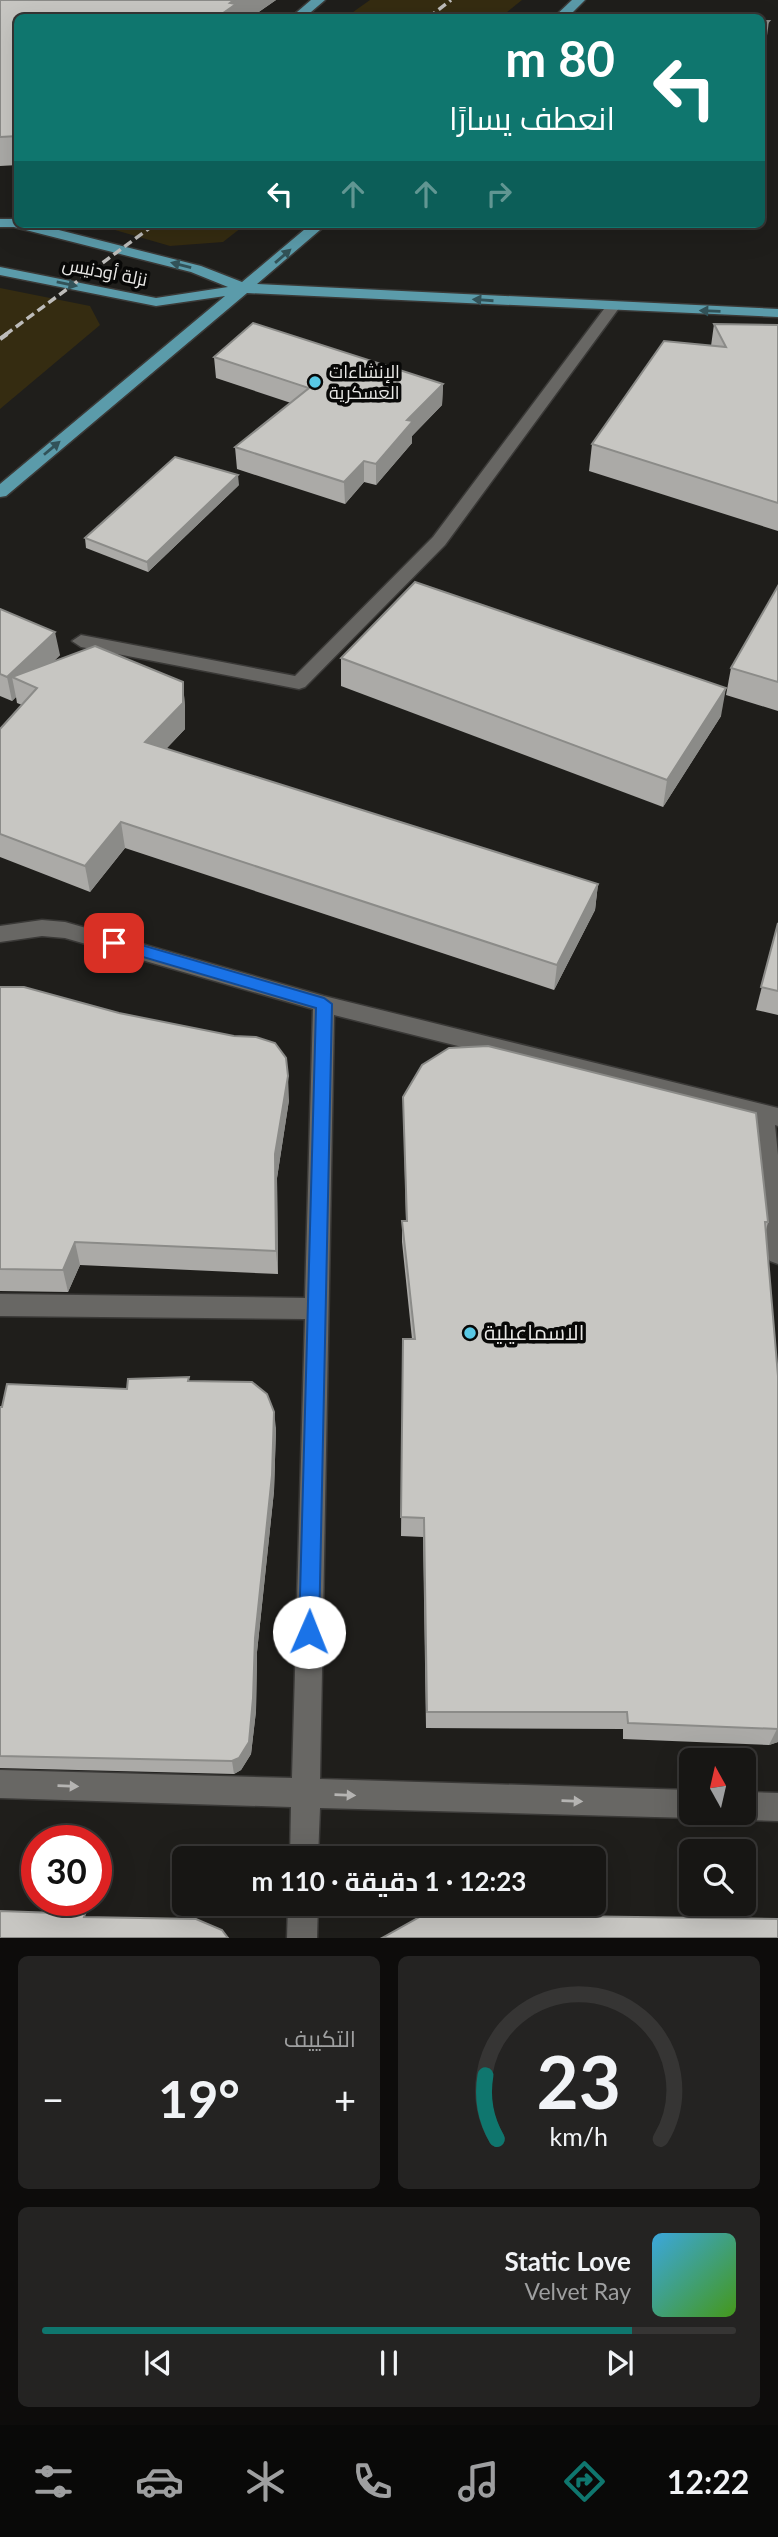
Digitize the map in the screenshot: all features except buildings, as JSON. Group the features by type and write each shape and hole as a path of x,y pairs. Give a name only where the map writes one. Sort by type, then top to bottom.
{"main road":[{"path":"301,14 319,0"},
{"path":"563,14 579,0"},
{"path":"0,231 10,222"},
{"path":"34,228 197,269 245,288 367,292 612,308 778,313"},
{"path":"0,492 315,228"},
{"name":"نزلة أودنيس","path":"0,271 156,302 245,288"}],"street":[{"path":"81,641 299,682 439,541 612,308"},
{"path":"0,934 42,928 65,930 324,1004 770,1116 778,1254"},
{"path":"304,1846 324,1004"},
{"path":"0,1305 317,1309"},
{"path":"0,1784 679,1804"},
{"path":"756,1806 778,1807"},
{"path":"302,1938 303,1916"}],"shaded area":[{"path":"370,0 522,0 505,14 350,14"},
{"path":"113,228 241,228 223,242 170,246"},
{"path":"0,288 90,306 100,325 0,409"}],"railway":[{"path":"433,14 451,0"},
{"path":"5,335 150,228"},
{"path":"0,339 7,334"}],"place":[{"name":"الإنشاءات العسكرية","path":"315,382"},
{"name":"الاسماعيلية","path":"470,1333"}],"route":[{"path":"114,943 324,1004 309,1632"}]}
